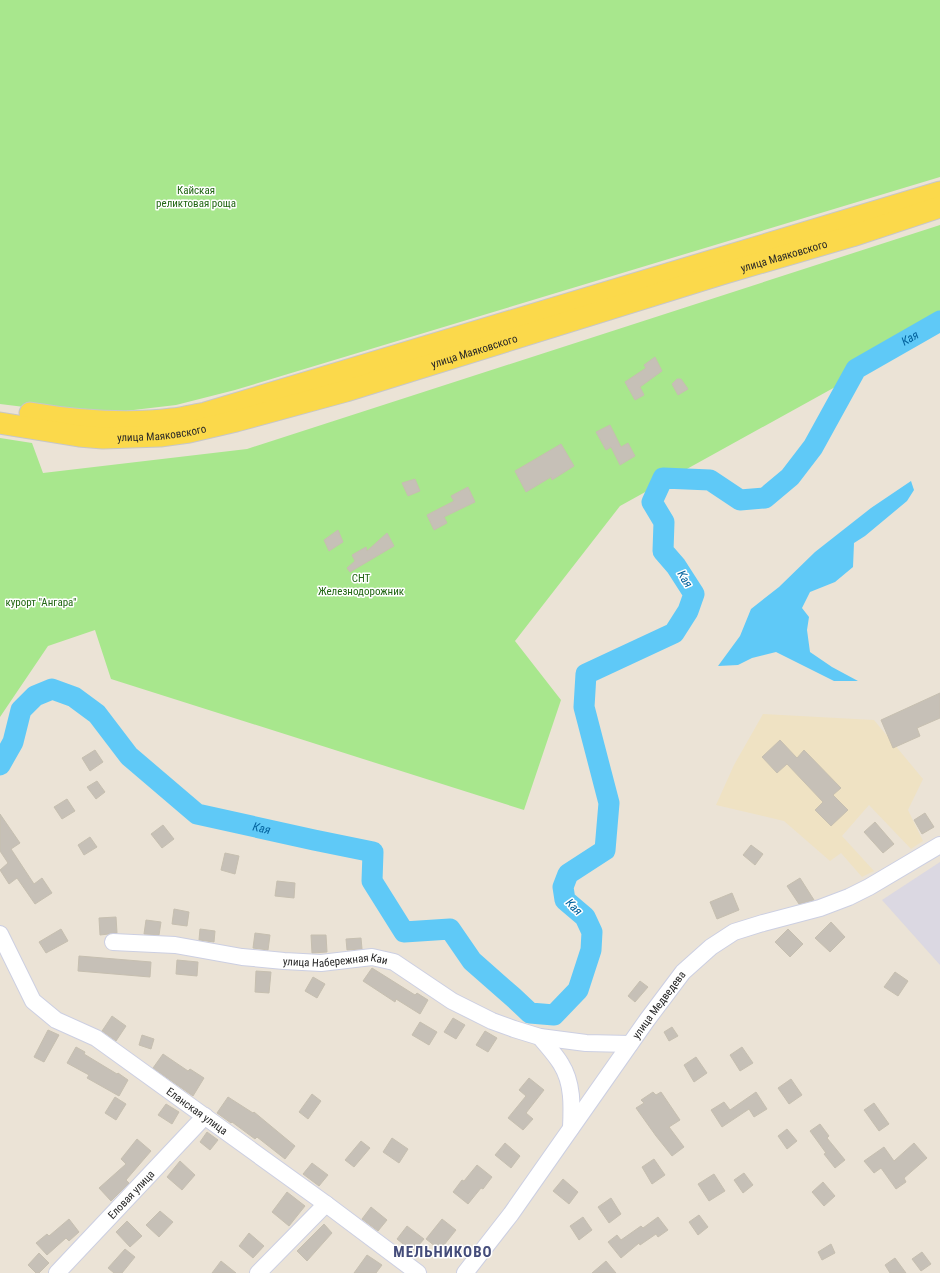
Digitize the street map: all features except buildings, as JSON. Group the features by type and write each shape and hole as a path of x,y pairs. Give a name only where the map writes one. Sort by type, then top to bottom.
{"main road":[{"name":"улица Маяковского","path":"0,408 94,422 141,422 173,419 206,413 940,192"},
{"name":"улица Маяковского","path":"0,423 78,436 103,438 160,436 189,432 236,421 346,391 718,275 852,236 940,207"}],"street":[{"name":"улица Медведева","path":"466,1273 511,1214 630,1044 683,972 711,947 734,932 820,908 849,898 940,846"},
{"name":"Еланская улица","path":"0,934 33,1002 56,1020 96,1038 326,1204 418,1273"},
{"name":"улица Набережная Каи","path":"113,942 175,945 242,957 284,961 321,963 372,957 394,962 452,1001 492,1021 540,1037 586,1042 630,1044"},
{"path":"540,1037 562,1064 570,1086 572,1109 571,1128"},
{"name":"Еловая улица","path":"57,1273 205,1116"},
{"path":"258,1273 326,1204"}],"shaded area":[{"path":"763,714 874,720 923,779 908,810 923,841 911,849 869,805 842,836 874,871 862,877 841,853 830,861 784,821 716,805 734,765"},
{"path":"940,862 940,965 882,900"}],"green space":[{"name":"Кайская реликтовая роща","path":"0,0 940,0 940,177 235,390 176,405 125,411 57,411 0,404"},
{"name":"СНТ Железнодорожник","path":"940,225 940,329 620,506 515,641 561,700 524,810 111,679 95,630 48,646 0,717 0,438 32,443 43,473 247,449"}],"water":[{"path":"911,481 914,490 907,501 865,536 854,543 853,567 835,582 810,592 802,608 809,617 807,630 810,652 832,667 858,681 834,681 776,652 752,658 738,665 718,666 740,636 751,609 779,587 815,552 871,508"}],"waterway":[{"name":"Кая","path":"0,765 13,742 21,710 35,696 52,689 74,697 97,714 129,756 197,814 373,852 372,881 404,932 450,929 472,961 530,1013 554,1015 578,990 591,950 592,932 585,917 565,900 563,887 568,874 605,850 609,803 584,707 586,674 674,633 688,611 694,594 676,566 663,551 664,522 652,502 663,478 710,480 740,500 765,498 790,477 813,447 856,369 940,321"}],"district":[{"name":"МЕЛЬНИКОВО","path":"443,1252"}],"park label":[{"name":"курорт \"Ангара\"","path":"41,602"}]}
